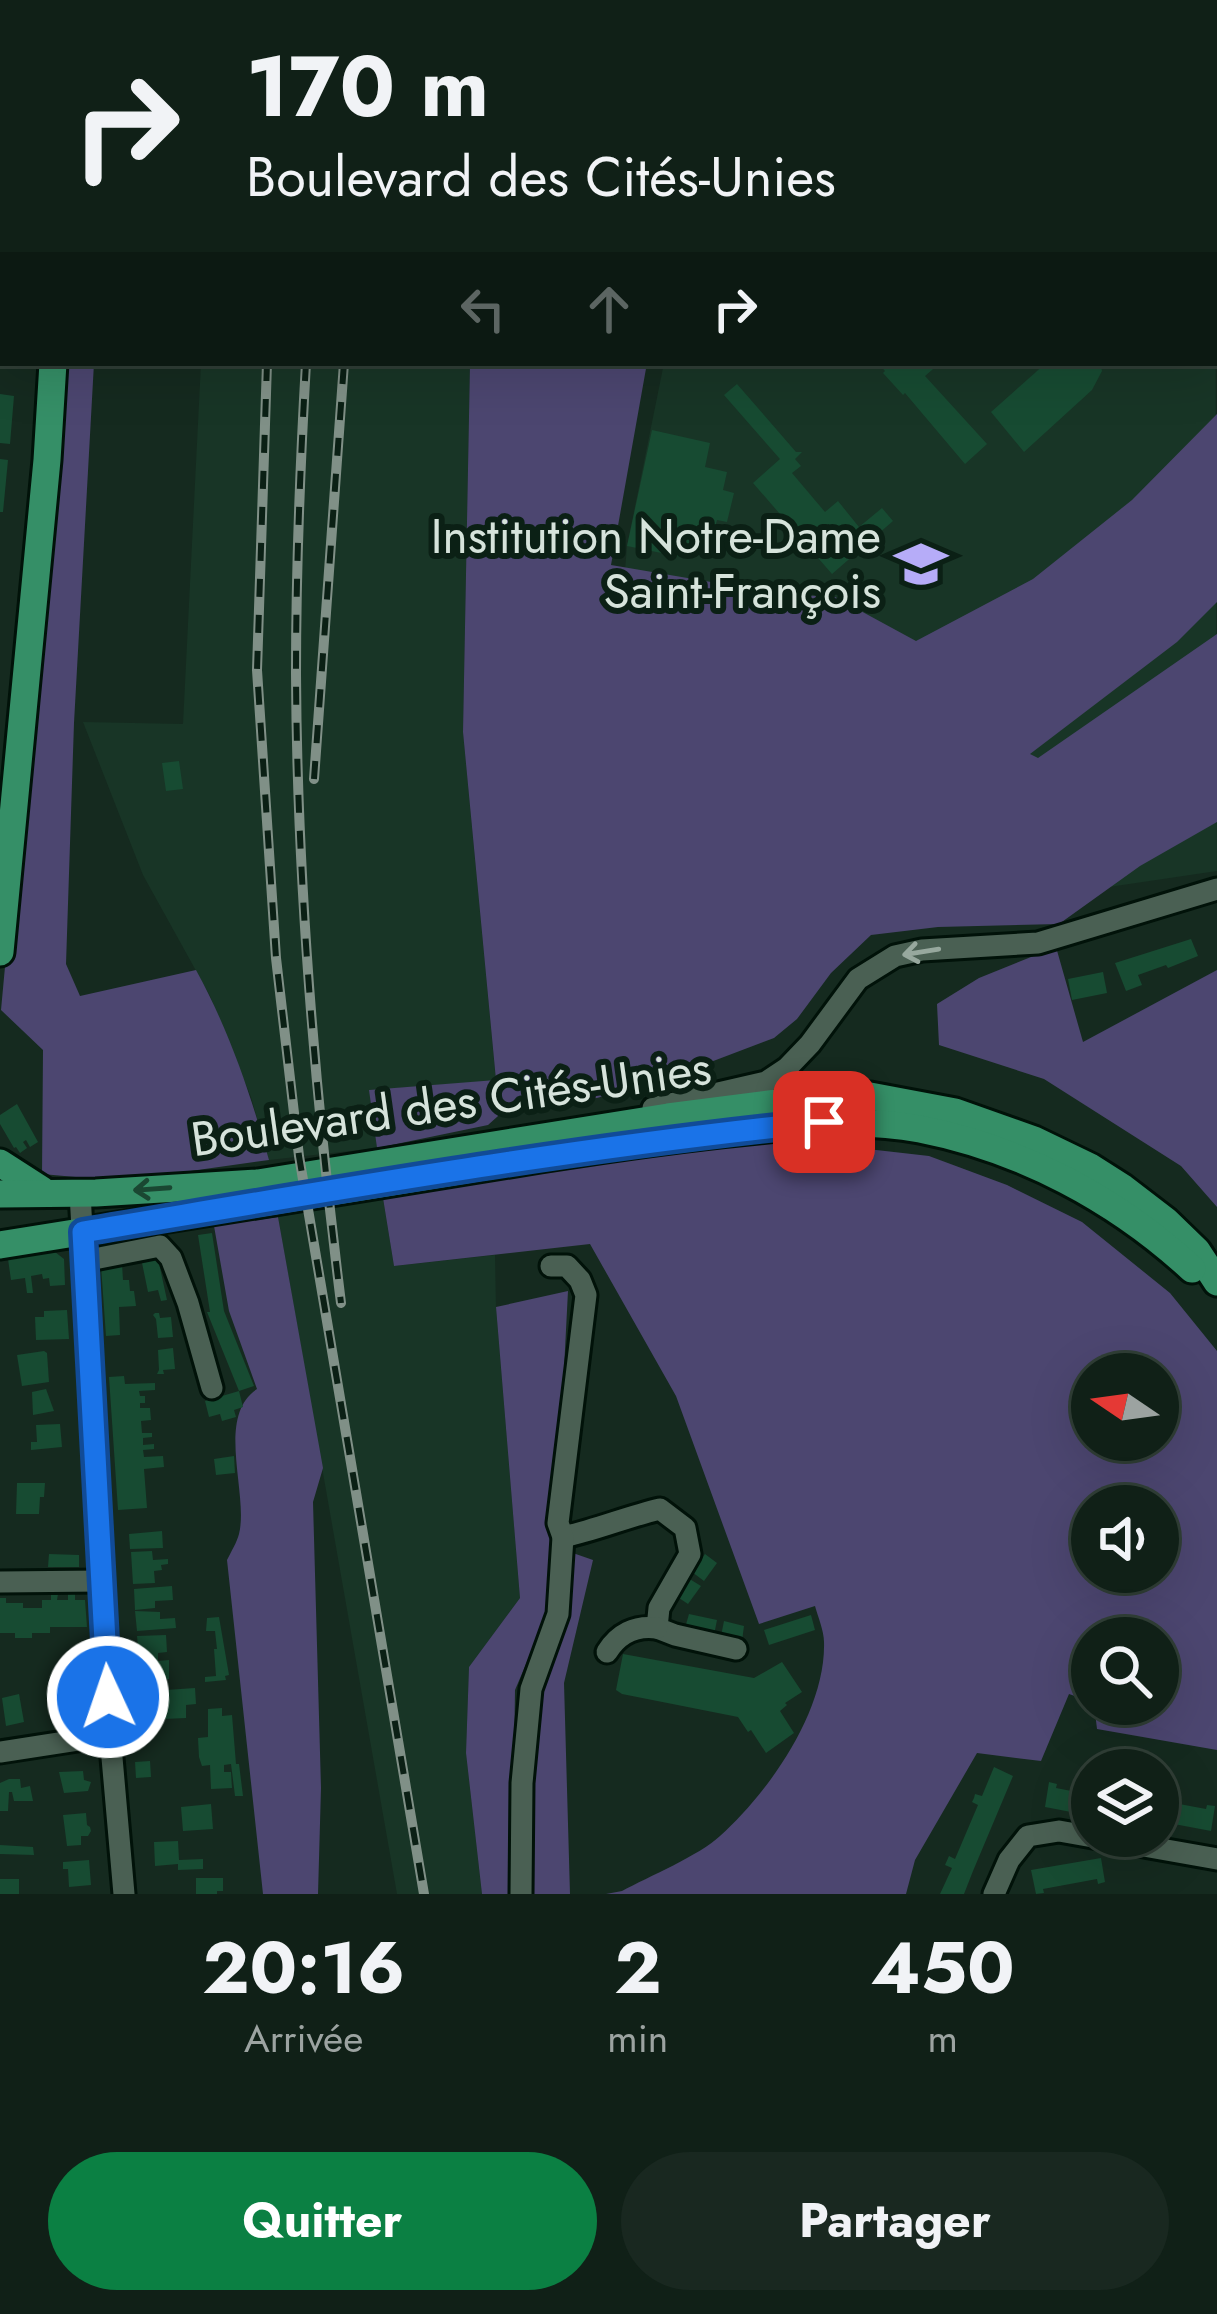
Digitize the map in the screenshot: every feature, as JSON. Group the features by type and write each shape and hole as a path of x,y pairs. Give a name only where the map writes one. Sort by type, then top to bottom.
{"main road":[{"path":"0,812 39,366"},
{"path":"0,952 53,366"},
{"name":"Boulevard des Cités-Unies","path":"0,1194 258,1183 800,1100 870,1096 956,1112 1034,1140 1090,1167 1166,1222 1197,1251 1217,1282"},
{"name":"Boulevard des Cités-Unies","path":"0,1245 588,1150 824,1122 916,1128 973,1141 1035,1165 1124,1213 1217,1293"},
{"path":"0,1163 46,1192"}],"street":[{"path":"533,1138 766,1082 810,1044 858,979 895,956 1038,943 1217,889"},
{"path":"80,1193 110,1735 124,1894"},
{"path":"84,1261 160,1246 171,1258 188,1303 212,1388"},
{"path":"521,1894 522,1783 531,1689 558,1614 562,1537 558,1523 586,1295 566,1266 550,1266"},
{"path":"562,1537 659,1509 685,1528 690,1554 659,1608 657,1628"},
{"path":"0,1582 101,1581"},
{"path":"607,1652 615,1639 647,1627 736,1649"},
{"path":"0,1752 110,1735"},
{"path":"994,1894 1009,1860 1028,1836 1059,1831 1217,1859"}],"shaded area":[{"path":"61,366 94,366 66,964 80,996 196,970 238,1063 269,1160 120,1181 42,1174 43,1050 1,1010"},
{"path":"201,366 470,366 463,732 496,1081 370,1090 377,1148 269,1160 251,1097 210,996 143,875 83,722 183,724"},
{"path":"470,366 646,366 611,565 782,594 835,597 916,641 1033,579 1132,500 1217,414 1217,602 1177,642 1030,754 1038,758 1217,634 1217,822 1140,866 1059,924 938,927 871,935 831,973 797,1019 774,1038 597,1098 507,1108 488,1125 377,1148 369,1090 496,1080 463,732"},
{"name":"Institution Notre‐Dame Saint‐François","path":"663,366 1216,366 1217,871 1008,902 624,583 627,546"},
{"path":"1056,947 1083,1042 1217,970 1217,1207 1181,1166 1044,1079 939,1045 937,1004 979,978"},
{"path":"741,1141 929,1156 1007,1185 1082,1222 1170,1293 1217,1351 1217,1750 1097,1729 1097,1725 1179,1725 1179,1617 1071,1617 1071,1695 1041,1761 977,1753 915,1860 906,1894 606,1894 622,1891 711,1843 739,1818 775,1773 805,1722 822,1668 824,1638 815,1606 759,1624 676,1396 590,1244 394,1266 383,1198"},
{"path":"383,1198 394,1266 495,1255 520,1598 469,1667 466,1753 482,1894 397,1894 278,1217"},
{"path":"278,1217 323,1468 313,1502 321,1788 318,1894 263,1894 227,1560 241,1517 238,1418 257,1389 229,1311 214,1226"},
{"path":"568,1291 552,1603 515,1690 512,1894 482,1894 466,1753 469,1667 520,1598 496,1307"},
{"path":"570,1552 593,1560 564,1683 570,1894 531,1894 538,1688"}],"building":[{"path":"881,366 937,366 925,376 987,444 965,464"},
{"path":"1043,366 1101,366 1092,390 1024,452 991,412"},
{"path":"737,384 796,452 802,452 795,459 801,466 792,473 825,512 838,501 859,527 882,508 893,521 832,574 753,483 780,459 724,395"},
{"path":"0,394 14,396 10,444 0,443"},
{"path":"652,430 710,443 705,467 727,472 723,490 734,493 727,522 717,520 712,539 691,534 686,558 627,546"},
{"path":"0,459 8,460 3,512 0,512"},
{"path":"179,761 183,789 166,791 162,763"},
{"path":"1191,939 1198,956 1138,975 1142,985 1126,991 1115,963"},
{"path":"1103,972 1107,993 1072,1000 1068,979"},
{"path":"17,1104 38,1142 30,1147 26,1140 27,1148 20,1153 0,1124 0,1115"},
{"path":"212,1233 224,1311 254,1386 239,1391 207,1312 198,1235"},
{"path":"55,1252 64,1259 65,1285 50,1286 49,1278 43,1279 42,1274 31,1276 33,1293 27,1293 25,1278 11,1280 8,1259"},
{"path":"157,1254 167,1300 161,1301 158,1290 148,1292 141,1258"},
{"path":"122,1264 123,1280 129,1280 136,1306 119,1307 120,1335 106,1336 101,1266"},
{"path":"67,1310 69,1339 36,1340 35,1317 44,1317 44,1311"},
{"path":"155,1313 160,1318 171,1317 173,1337 158,1338"},
{"path":"173,1348 175,1369 157,1374 158,1350"},
{"path":"44,1351 49,1382 22,1386 17,1355"},
{"path":"124,1376 125,1384 155,1383 155,1390 139,1391 145,1396 140,1408 150,1408 151,1420 141,1421 142,1433 152,1433 143,1438 143,1445 154,1444 154,1449 143,1450 144,1457 163,1456 164,1467 144,1469 147,1508 118,1510 109,1377"},
{"path":"46,1389 54,1411 33,1415 32,1392"},
{"path":"239,1391 243,1407 234,1410 236,1417 222,1421 220,1414 209,1417 205,1401"},
{"path":"60,1424 62,1447 31,1450 31,1442 37,1442 36,1425"},
{"path":"234,1456 235,1473 216,1475 214,1459"},
{"path":"17,1483 45,1483 39,1514 16,1514"},
{"path":"162,1531 163,1548 130,1549 129,1534"},
{"path":"152,1551 153,1560 168,1559 168,1564 154,1571 155,1583 133,1584 131,1552"},
{"path":"49,1554 79,1555 79,1567 48,1567"},
{"path":"705,1554 717,1563 704,1581 692,1572"},
{"path":"688,1578 701,1586 688,1604 676,1596"},
{"path":"172,1586 173,1600 155,1601 155,1608 135,1610 134,1589"},
{"path":"58,1594 57,1600 75,1594 75,1600 85,1600 87,1627 50,1627 50,1633 32,1633 32,1638 0,1633 0,1598 6,1598 6,1603 23,1603 23,1608 42,1608 42,1600"},
{"path":"135,1611 175,1618 176,1628 137,1631"},
{"path":"689,1614 717,1620 714,1635 685,1628"},
{"path":"811,1615 815,1630 769,1645 764,1630"},
{"path":"219,1617 229,1675 226,1680 205,1682 205,1677 216,1676 217,1649 215,1631 206,1631 207,1618"},
{"path":"724,1621 744,1626 742,1641 721,1636"},
{"path":"166,1635 167,1652 158,1653 158,1661 169,1660 169,1679 140,1681 138,1654 128,1655 127,1647 138,1646 137,1636"},
{"path":"623,1654 754,1678 782,1662 802,1692 780,1711 794,1733 766,1753 738,1717 622,1694 616,1690"},
{"path":"66,1681 72,1713 55,1716 49,1684"},
{"path":"195,1688 196,1704 186,1705 186,1718 164,1719 166,1690"},
{"path":"19,1694 24,1722 6,1726 2,1698"},
{"path":"222,1708 222,1716 232,1715 243,1796 235,1796 231,1764 224,1765 224,1772 231,1772 232,1788 211,1789 210,1765 202,1766 199,1757 198,1738 208,1737 208,1709"},
{"path":"150,1761 151,1777 136,1778 135,1762"},
{"path":"994,1767 1013,1776 964,1894 940,1894 952,1868 945,1865 949,1856 955,1859 978,1805 972,1802 975,1794 982,1796"},
{"path":"83,1771 84,1780 91,1782 88,1791 64,1793 59,1772"},
{"path":"20,1779 21,1788 30,1786 33,1801 14,1801 9,1792 8,1811 0,1811 0,1783"},
{"path":"1049,1782 1071,1791 1071,1812 1045,1807"},
{"path":"211,1804 213,1829 183,1831 181,1807"},
{"path":"1179,1804 1215,1806 1211,1831 1179,1825"},
{"path":"86,1813 91,1831 81,1836 81,1845 67,1846 63,1815"},
{"path":"178,1841 179,1860 203,1859 203,1869 155,1866 154,1842"},
{"path":"0,1845 33,1847 34,1855 0,1854"},
{"path":"1101,1858 1105,1882 1098,1884 1097,1879 1036,1894 1031,1870"},
{"path":"89,1860 91,1885 69,1887 63,1862"},
{"path":"196,1878 223,1878 223,1891 196,1894"},
{"path":"0,1879 19,1879 19,1894 0,1894"}],"railway":[{"path":"267,366 257,670 276,958 299,1156 424,1894"},
{"path":"306,366 296,635 297,753 316,1068 341,1303"},
{"path":"314,779 344,366"}],"place":[{"name":"Institution Notre‐Dame Saint‐François","path":"921,564"}],"route":[{"path":"108,1697 83,1232 588,1150 824,1122"}]}
